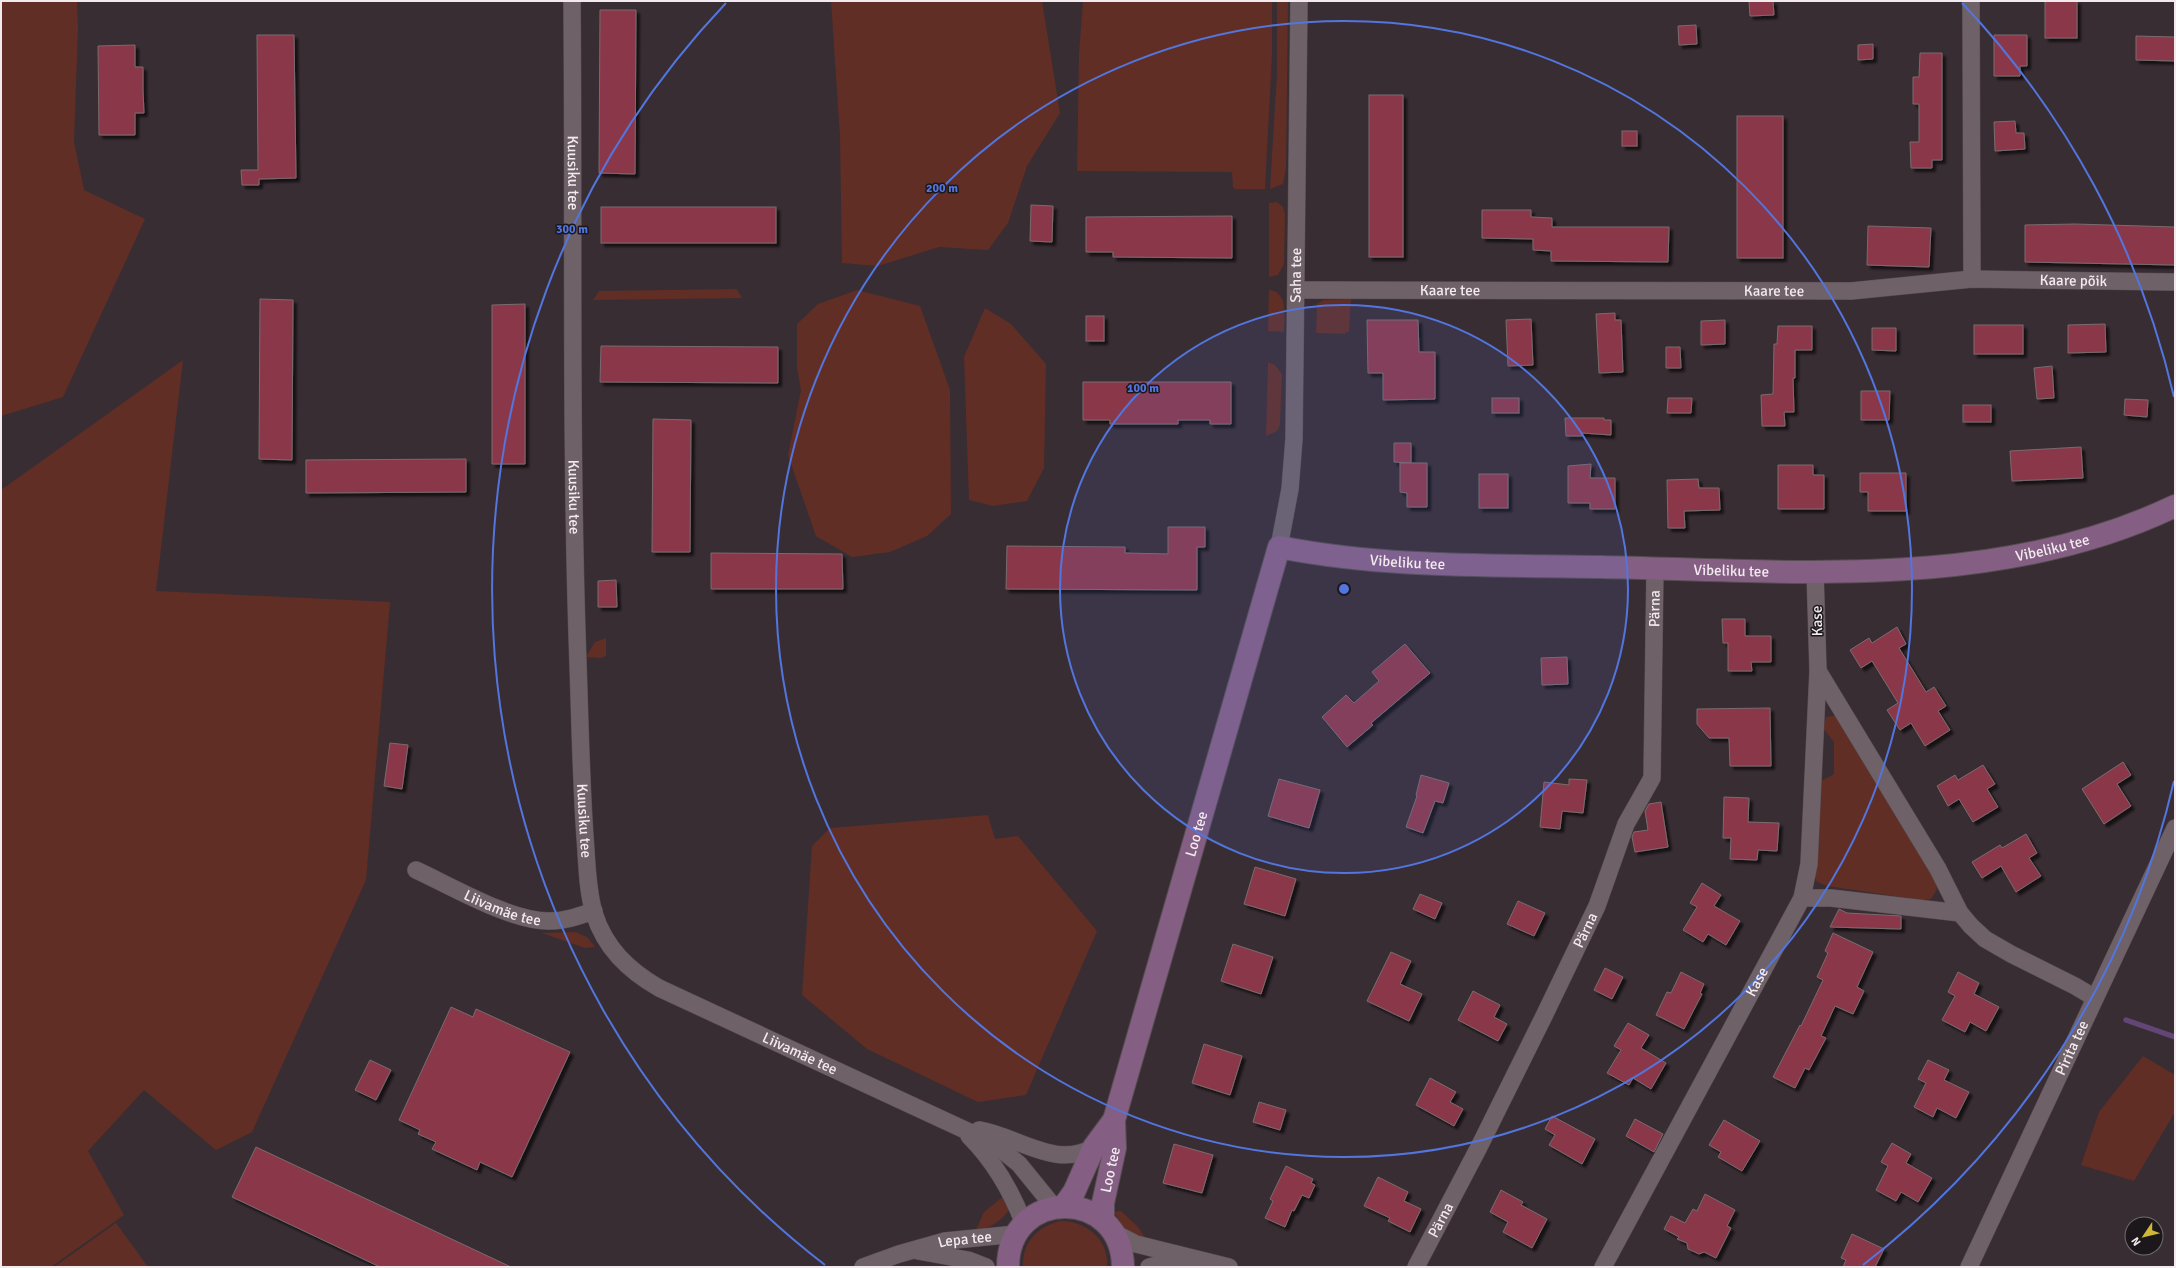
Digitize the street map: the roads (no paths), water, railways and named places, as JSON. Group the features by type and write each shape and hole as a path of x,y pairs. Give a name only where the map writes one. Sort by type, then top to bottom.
{"street":[{"name":"Kuusiku tee","path":"572,1 576,618 582,794 588,880 594,911 608,944 621,961 640,977"},
{"name":"Saha tee","path":"1278,547 1290,489 1294,439 1300,1"},
{"path":"1971,1 1972,280"},
{"name":"Kaare tee","path":"1297,290 1851,291 1972,280"},
{"name":"Kaare põik","path":"1972,280 2175,282"},
{"name":"Vibeliku tee","path":"1278,547 1331,557 1433,564 1815,571 1932,568 2007,558 2102,536 2148,519 2175,506"},
{"name":"Loo tee","path":"1108,1226 1103,1203 1115,1148 1114,1120 1278,547"},
{"name":"Pärna","path":"1416,1267 1480,1147 1544,1016 1596,906 1626,824 1652,778 1655,568"},
{"name":"Kase","path":"1603,1267 1802,898 1809,864 1818,671 1815,571"},
{"name":"Kase","path":"1818,671 1938,869 1960,913 1985,939 2095,998"},
{"name":"Pirita tee","path":"1969,1267 2175,828"},
{"name":"Liivamäe tee","path":"416,870 513,915 549,921 567,920 594,911"},
{"path":"1802,898 1831,898 1960,913"},
{"name":"Liivamäe tee","path":"640,977 659,988 961,1127 1007,1153 1059,1207"},
{"name":"Loo tee","path":"1059,1207 1074,1192 1094,1147 1114,1120"},
{"name":"Liivamäe tee","path":"961,1127 997,1168 1014,1200 1020,1229"},
{"path":"961,1127 994,1132 1040,1150 1063,1156 1079,1155 1094,1147"},
{"path":"1008,1267 1011,1245 1020,1229 1043,1211 1059,1207 1078,1208 1091,1213 1136,1244 1229,1267"},
{"path":"1108,1226 1119,1244 1122,1267"},
{"name":"Lepa tee","path":"863,1267 899,1254 961,1238 991,1238 1020,1229"},
{"name":"Lepa tee","path":"915,1251 968,1260 986,1267"},
{"path":"1149,1267 1190,1257"}],"waterway":[{"path":"2126,1020 2175,1037"}]}
